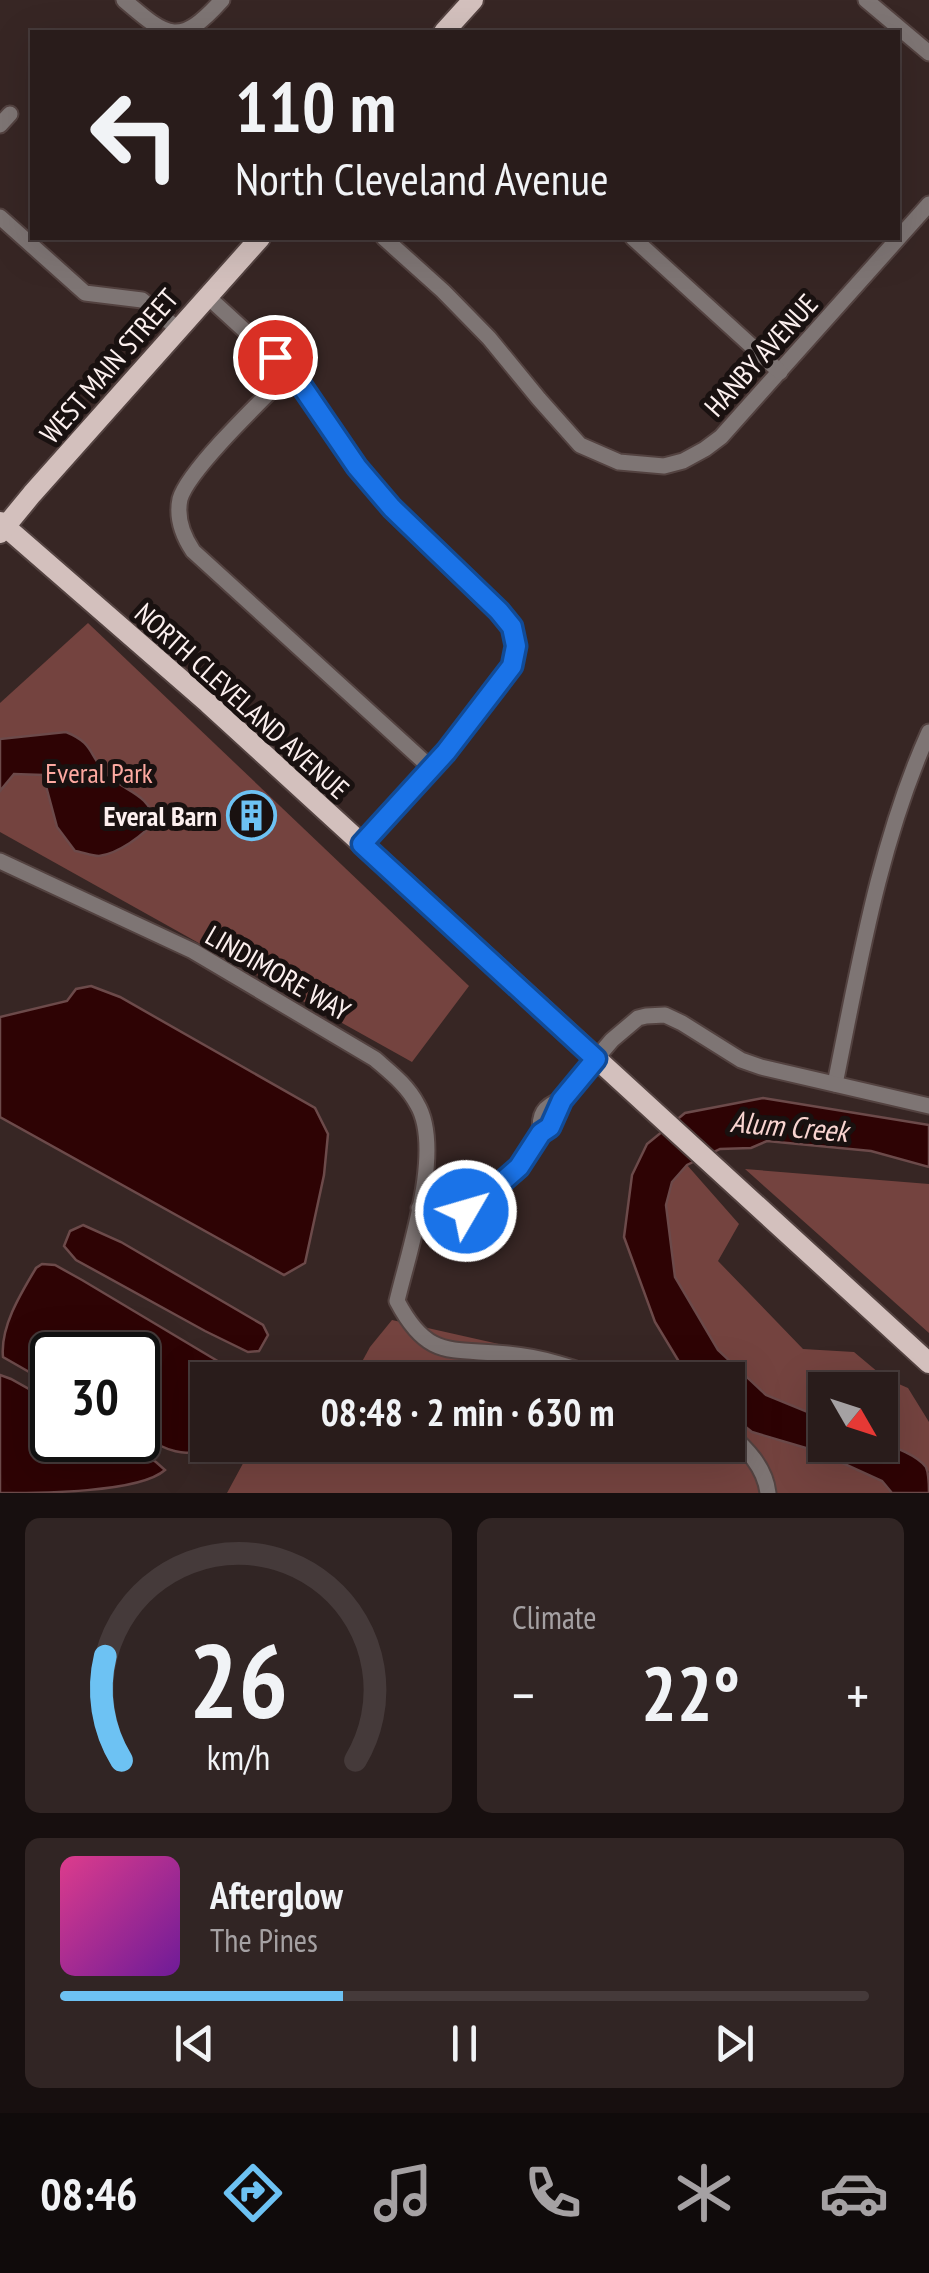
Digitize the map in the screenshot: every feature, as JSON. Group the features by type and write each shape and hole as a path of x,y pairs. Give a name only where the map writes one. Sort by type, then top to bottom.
{"main road":[{"path":"446,30 473,0"},
{"name":"WEST MAIN STREET","path":"2,527 258,240"},
{"name":"NORTH CLEVELAND AVENUE","path":"2,527 208,703 929,1363"}],"street":[{"path":"124,0 164,30"},
{"path":"185,30 192,29 222,0"},
{"path":"866,0 929,54"},
{"name":"HANBY AVENUE","path":"900,230 929,204"},
{"path":"0,217 86,293 142,300 178,329"},
{"name":"HANBY AVENUE","path":"386,240 489,338 580,445 619,462 664,466 705,449 721,437 887,242"},
{"path":"635,240 780,372"},
{"path":"207,296 290,372 357,467 392,508 512,627 516,646 512,666 431,768 362,844"},
{"path":"290,372 188,482 178,508 182,536 193,551 431,768"},
{"path":"834,1084 884,858 910,774 929,732"},
{"name":"LINDIMORE WAY","path":"0,861 193,951 362,1051 400,1080 419,1106 426,1127 429,1160 397,1300 409,1324 423,1338 449,1351 509,1354 554,1362"},
{"path":"419,1208 452,1216 466,1211 510,1176 541,1133 550,1127 562,1100 612,1040 638,1018 665,1015 741,1060 761,1067 929,1106"},
{"path":"745,1447 759,1465 768,1493"}],"green space":[{"name":"Everal Park","path":"88,623 469,986 412,1062 0,832 0,703"},
{"path":"687,1165 739,1224 718,1261 803,1349 854,1352 878,1372 808,1372 808,1412 766,1395 745,1375 745,1362 731,1362 718,1350 675,1277 666,1205 672,1182"},
{"path":"745,1169 929,1184 929,1333"},
{"path":"392,1320 580,1362 362,1362"},
{"path":"898,1384 908,1388 929,1422 929,1472 900,1451"},
{"path":"745,1426 808,1449 808,1462 841,1462 883,1481 892,1493 227,1493 244,1462 745,1462"}],"water":[{"path":"66,732 86,744 104,771 141,798 151,811 154,821 122,848 96,856 75,851 57,827 43,775 14,774 0,791 0,739"},
{"path":"91,986 120,997 315,1108 328,1134 324,1175 305,1263 284,1275 0,1117 0,1017 67,1001 76,989"},
{"name":"Alum Creek","path":"763,1098 929,1125 929,1167 871,1151 767,1141 751,1148 720,1149 687,1165 672,1182 666,1205 675,1277 718,1350 731,1362 679,1362 655,1322 624,1237 632,1175 647,1144 685,1113"},
{"path":"83,1225 121,1242 263,1325 268,1335 259,1351 248,1352 205,1331 76,1260 64,1246 70,1231"},
{"path":"42,1264 55,1265 219,1362 190,1362 190,1452 160,1445 160,1332 30,1332 30,1372 3,1357 13,1311 36,1268"},
{"path":"0,1375 30,1390 30,1462 156,1462 165,1470 152,1478 112,1487 0,1493"},
{"path":"745,1375 766,1395 808,1412 808,1449 745,1426"},
{"path":"898,1450 926,1467 929,1493 892,1493 882,1481 840,1462 898,1462"}],"place":[{"name":"Everal Barn","path":"252,816"}],"route":[{"path":"275,357 299,382 357,467 392,508 512,627 516,646 512,666 446,752 362,844 596,1059 562,1100 550,1127 541,1133 519,1167 466,1211"}]}
